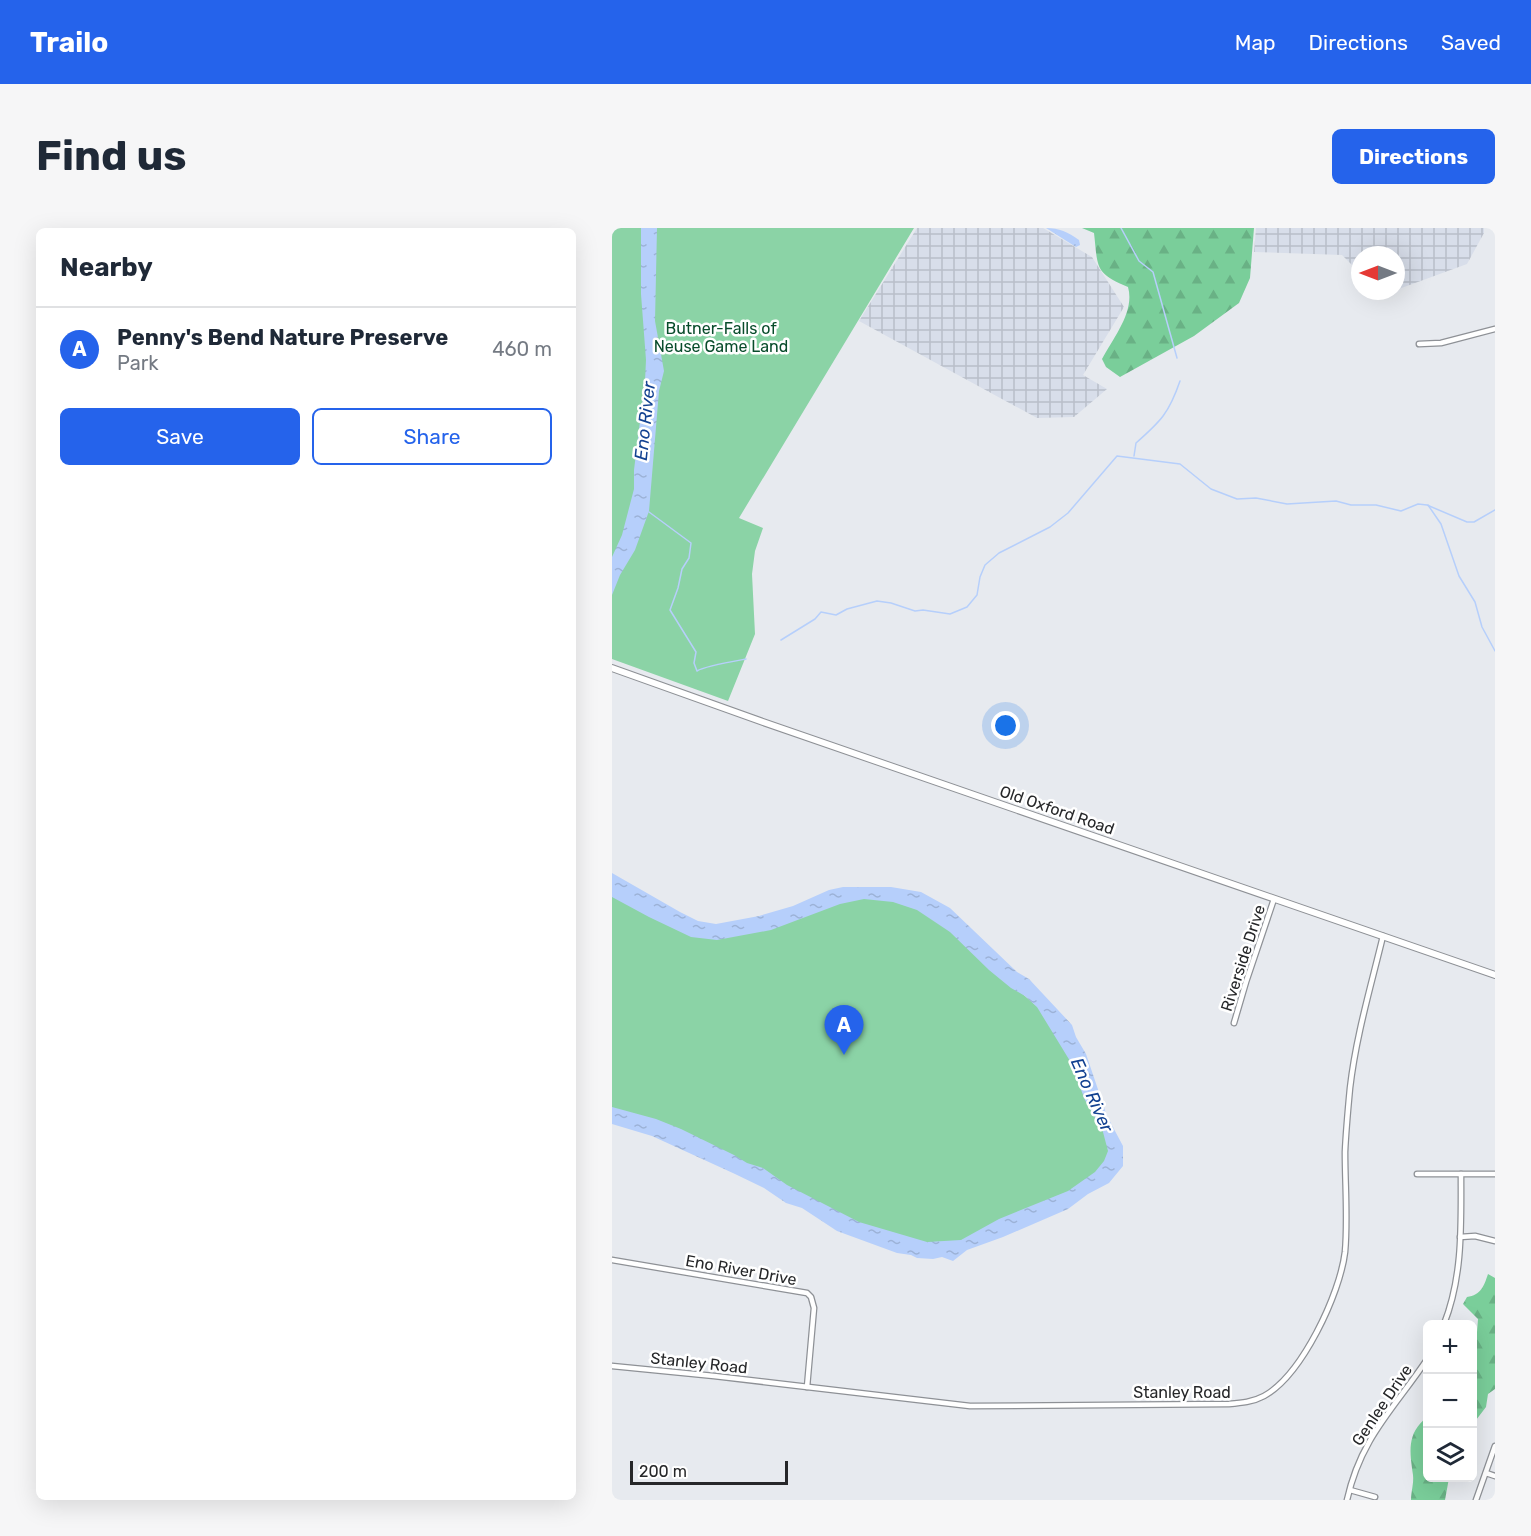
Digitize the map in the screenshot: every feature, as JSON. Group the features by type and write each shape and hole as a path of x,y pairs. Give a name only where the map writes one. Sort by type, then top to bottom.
{"street":[{"path":"1419,344 1442,344 1495,329"},
{"name":"Old Oxford Road","path":"612,668 784,730 1495,975"},
{"name":"Riverside Drive","path":"1234,1023 1274,899"},
{"name":"Stanley Road","path":"612,1366 970,1406 1228,1404 1251,1401 1269,1392 1284,1380 1314,1336 1332,1300 1343,1266 1346,1238 1345,1149 1351,1086 1358,1040 1383,936"},
{"path":"1417,1174 1495,1174"},
{"path":"1445,1320 1454,1296 1459,1271 1461,1174"},
{"path":"1461,1237 1474,1236 1495,1241"},
{"name":"Eno River Drive","path":"612,1260 807,1293 811,1297 814,1308 807,1387"},
{"name":"Genlee Drive","path":"1347,1500 1368,1440 1423,1365"},
{"path":"1476,1500 1495,1446"},
{"path":"1486,1473 1495,1476"},
{"path":"1350,1490 1375,1497"}],"shaded area":[{"path":"917,228 1043,228 1092,257 1124,307 1083,375 1107,389 1074,417 1037,418 859,321"},
{"path":"1256,228 1484,228 1484,233 1467,264 1405,287 1405,246 1351,246 1351,264 1342,255 1254,252"}],"green space":[{"name":"Butner-Falls of Neuse Game Land","path":"612,228 914,228 739,518 763,528 755,551 752,574 755,634 728,701 612,659"},
{"path":"1082,228 1254,228 1250,278 1239,303 1194,336 1120,377 1106,367 1102,359 1126,315 1129,305 1128,287 1103,273 1098,261 1094,233"},
{"path":"612,881 686,926 719,930 822,901 909,896 1062,1028 1113,1141 1114,1166 1068,1201 962,1245 919,1247 855,1227 612,1110"},
{"path":"1488,1274 1495,1278 1495,1389 1488,1394 1486,1407 1477,1419 1478,1319 1463,1304 1467,1297 1476,1294 1481,1289"},
{"path":"1423,1420 1423,1482 1448,1482 1445,1500 1411,1500 1413,1478 1411,1444"}],"water":[{"name":"Eno River","path":"641,228 657,228 655,321 664,371 659,391 649,511 635,550 620,575 612,595 612,557 622,535 634,489 634,470 645,381"},
{"path":"1046,228 1067,233 1079,240 1080,245 1076,247"},
{"name":"Eno River","path":"612,873 698,921 716,924 759,916 843,887 891,887 921,892 950,908 1017,972 1029,979 1072,1025 1086,1054 1107,1116 1123,1146 1123,1166 1109,1183 1088,1194 1068,1209 967,1250 953,1261 942,1257 917,1258 897,1253 837,1231 802,1208 786,1203 764,1188 735,1174 652,1136 612,1124 612,1107 656,1119 681,1129 747,1163 763,1168 787,1185 859,1222 927,1242 961,1240 999,1219 1068,1191 1095,1172 1104,1161 1108,1151 1103,1132 1085,1100 1070,1061 1037,1007 989,970 950,932 917,910 893,902 864,899 840,904 771,930 717,940 691,937 612,897"}],"waterway":[{"path":"1121,228 1139,261 1153,272 1177,358"},
{"path":"1134,456 1136,443 1163,416 1180,381"},
{"path":"781,640 815,619 821,612 836,615 847,609 877,601 915,611 950,614 967,607 977,595 985,565 999,553 1050,527 1068,513 1117,456 1180,464 1211,489 1237,499 1256,498 1287,504 1336,501 1351,505 1376,505 1401,511 1418,504 1427,505 1467,522 1474,522 1495,510"},
{"path":"1428,505 1441,524 1459,576 1475,602 1482,627 1495,651"},
{"path":"649,512 691,543 689,558 682,569 670,610 696,652 694,663 697,671 746,659"}],"place":[{"name":"Penny's Bend Nature Preserve","path":"844,1055"}]}
